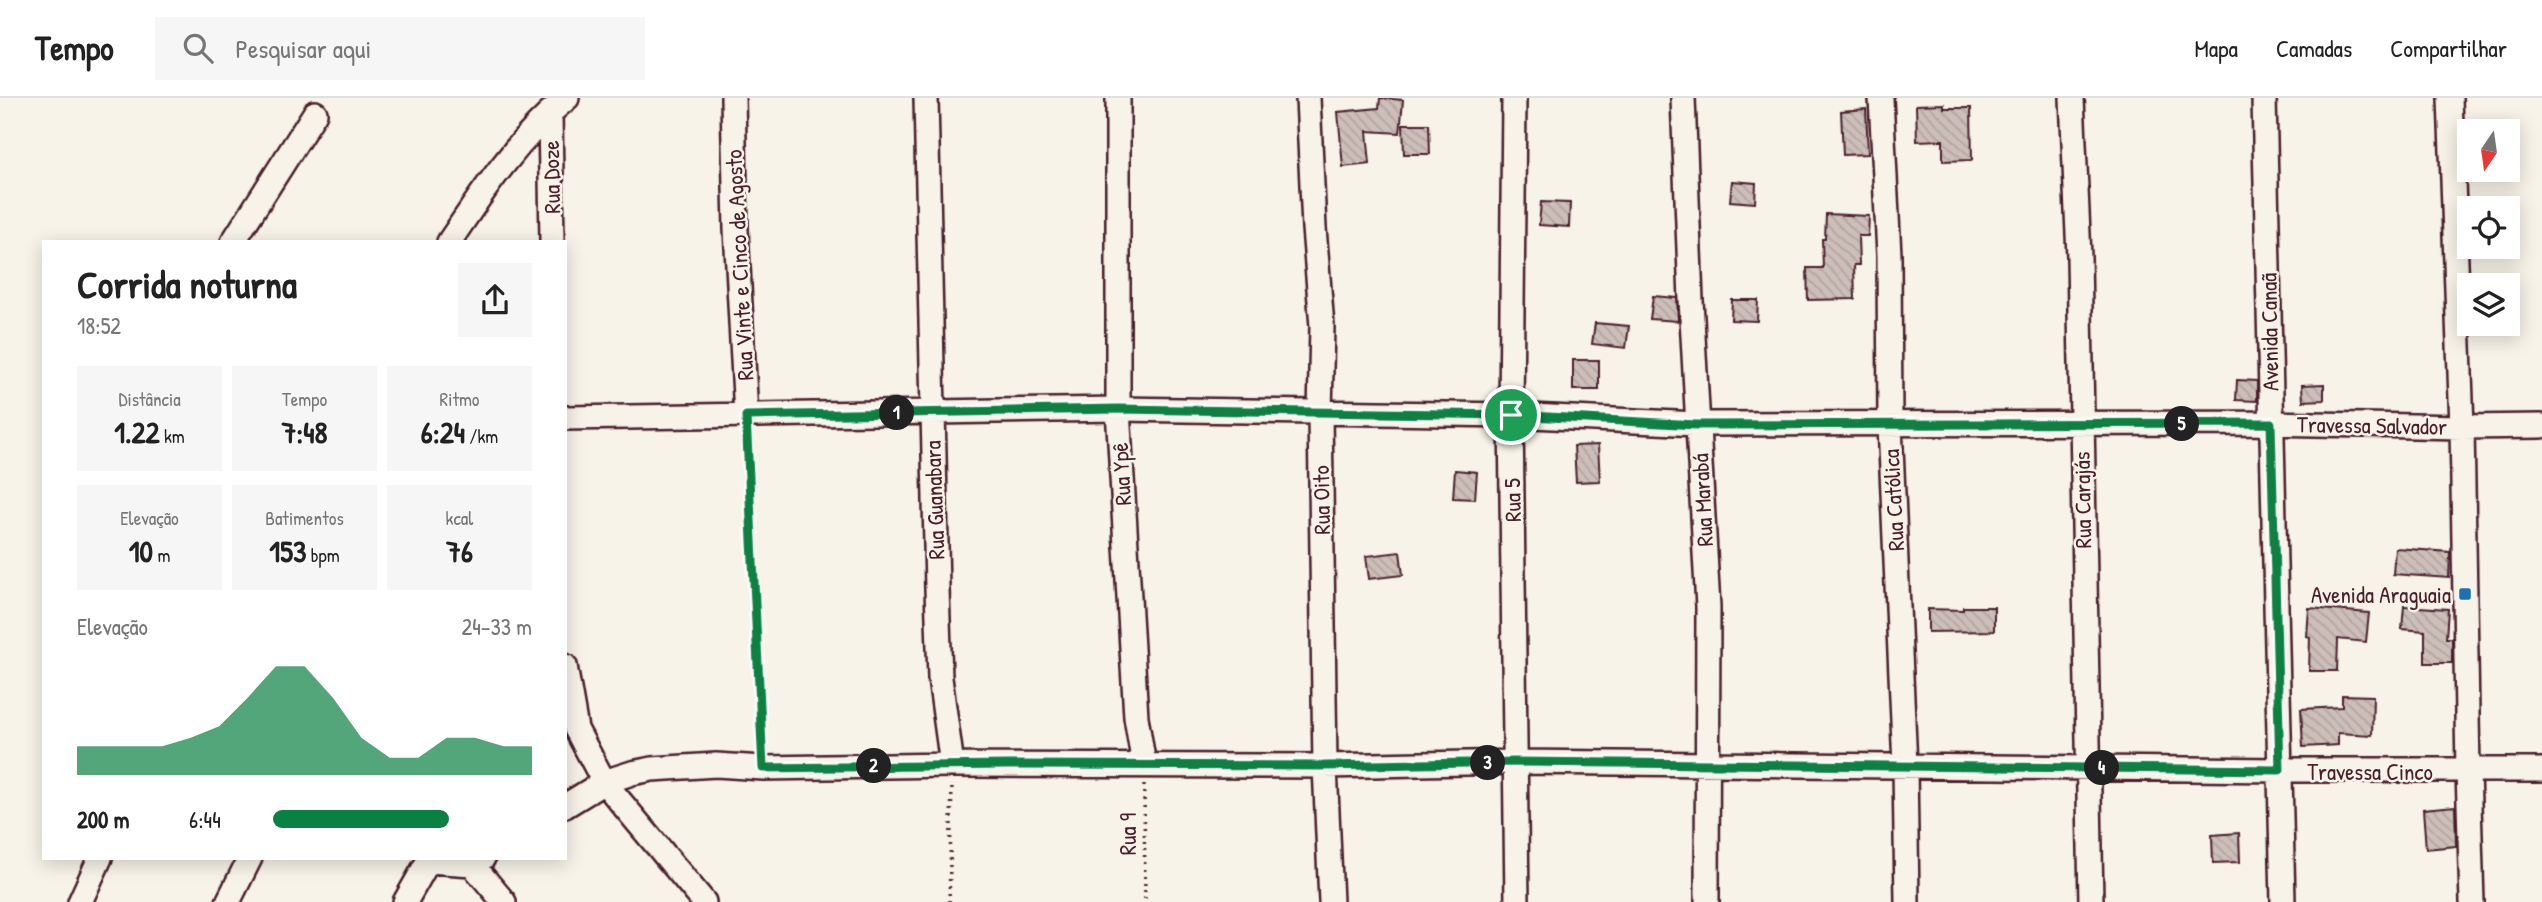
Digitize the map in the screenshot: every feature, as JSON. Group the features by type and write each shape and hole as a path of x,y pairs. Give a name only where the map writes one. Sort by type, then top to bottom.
{"street":[{"name":"Rua Vinte e Cinco de Agosto","path":"733,98 736,229 746,416"},
{"name":"Rua Guanabara","path":"926,98 940,678 952,765"},
{"name":"Rua Ypê","path":"1118,98 1118,409 1136,716 1144,765"},
{"name":"Rua Oito","path":"1308,98 1322,326 1320,413 1325,766 1331,902"},
{"name":"Rua 5","path":"1514,98 1511,415 1517,902"},
{"name":"Rua Marabá","path":"1684,98 1697,425 1708,607 1707,902"},
{"name":"Rua Católica","path":"1881,98 1889,256 1890,425 1905,765 1907,902"},
{"name":"Rua Carajás","path":"2072,98 2079,257 2091,902"},
{"name":"Avenida Canaã","path":"2264,98 2283,902"},
{"path":"2450,98 2462,427 2472,902"},
{"path":"450,240 489,183 559,105"},
{"name":"Rua Doze","path":"552,240 559,105"},
{"path":"234,240 315,113"},
{"name":"Travessa Salvador","path":"567,418 1118,409 1511,415 1697,425 2271,423 2542,426"},
{"path":"567,677 576,729 604,782 704,902"},
{"name":"Travessa Cinco","path":"567,805 604,782 652,769 716,765 763,768 952,765 1325,766 1515,762 2542,770"},
{"path":"80,902 99,860"},
{"path":"228,902 249,860"},
{"path":"405,902 428,860"},
{"path":"454,860 478,861 504,902"}],"path":[{"path":"746,416 763,768"},
{"path":"949,902 952,765"},
{"name":"Rua 9","path":"1144,765 1145,902"}],"building":[{"path":"1380,98 1403,100 1400,133 1367,131 1370,164 1343,167 1338,112 1379,108"},
{"path":"1944,104 1944,108 1971,108 1972,160 1943,161 1943,140 1917,141 1916,105"},
{"path":"1866,109 1868,154 1843,155 1841,111"},
{"path":"1403,124 1429,124 1430,154 1404,154"},
{"path":"1732,181 1756,183 1755,203 1730,201"},
{"path":"1541,202 1570,203 1569,227 1539,225"},
{"path":"1826,214 1869,216 1868,236 1858,236 1859,265 1854,265 1855,299 1808,300 1807,268 1823,268 1822,239 1825,239"},
{"path":"1653,296 1677,298 1678,321 1650,319"},
{"path":"1732,300 1758,300 1757,321 1731,320"},
{"path":"1595,323 1629,326 1626,348 1592,344"},
{"path":"1573,360 1599,360 1599,390 1573,390"},
{"path":"2237,380 2257,381 2257,401 2236,400"},
{"path":"2324,384 2324,400 2303,401 2302,385"},
{"path":"1598,445 1600,481 1576,482 1574,446"},
{"path":"1455,470 1477,472 1475,499 1453,498"},
{"path":"2395,548 2450,552 2449,578 2393,574"},
{"path":"1400,552 1403,575 1369,579 1366,556"},
{"path":"2404,606 2448,609 2446,638 2452,638 2452,663 2425,663 2425,631 2402,629"},
{"path":"1963,607 1994,607 1994,631 1928,632 1928,609 1963,610"},
{"path":"2309,608 2369,613 2366,642 2338,639 2337,671 2309,671"},
{"path":"2342,695 2373,696 2372,735 2338,733 2338,745 2303,747 2301,709 2342,707"},
{"path":"2455,806 2456,846 2426,849 2423,809"},
{"path":"2239,833 2240,862 2213,863 2212,835"}],"place":[{"name":"Avenida Araguaia","path":"2465,594"}],"route":[{"path":"1118,409 1511,415 1697,425 2271,423 2280,770 1515,762 1325,766 952,765 763,768 746,416 1118,409"}]}
